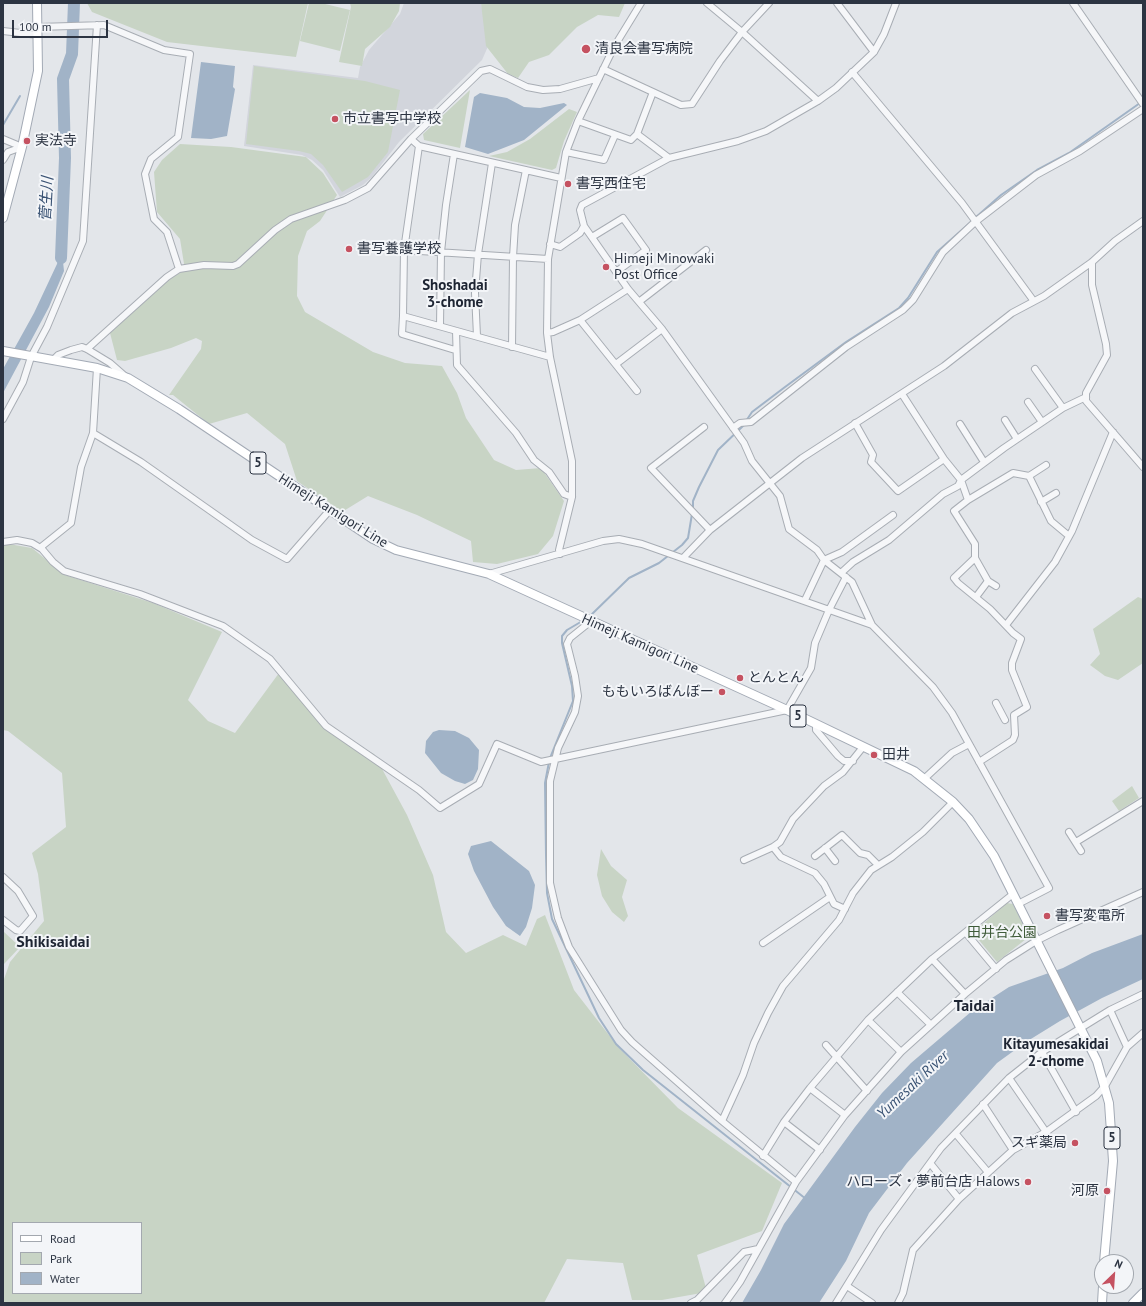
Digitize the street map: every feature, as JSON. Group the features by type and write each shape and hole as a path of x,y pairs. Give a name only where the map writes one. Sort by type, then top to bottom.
{"main road":[{"path":"3,218 5,203 22,147 38,71 41,30 37,3"},
{"name":"Himeji Kamigori Line","path":"3,351 54,359 97,368 128,378 179,409 329,511 373,539 396,550 489,574 590,622 787,710 914,771 925,778 953,802 980,834 994,856 1097,1061 1105,1086 1111,1120 1113,1161 1105,1254"},
{"path":"1133,1303 1143,1293"}],"street":[{"path":"560,554 559,550 572,497 572,461 550,357 548,333 548,259 550,244 566,152 578,121 614,47 641,3"},
{"path":"707,3 742,32 818,101"},
{"path":"603,69 681,105 692,104 720,61 742,32 769,3"},
{"path":"837,3 874,52"},
{"path":"896,3 884,34 874,52 836,88 818,101 766,131 738,141 669,158 582,205 580,210 584,226 616,272 628,289 640,301 662,329 744,443 752,461 780,496 789,529 817,550 824,560 852,582 872,624 933,687 952,713 1049,888 1018,904"},
{"path":"1073,3 1143,104"},
{"path":"3,420 24,382 30,356 47,327 83,241 96,25"},
{"path":"3,31 41,30 96,25 110,27 164,50 190,54 178,137 151,159 145,174 154,219 167,232 179,269"},
{"path":"87,349 167,277 179,269 204,265 233,266 238,264 275,230 291,219 346,200 368,188 411,140 481,71 490,70 527,87 544,90 560,89 599,78"},
{"path":"852,72 962,203 1033,300"},
{"path":"578,121 631,140 637,134 654,92"},
{"path":"733,428 740,423 750,422 846,347 903,310 913,300 943,252 975,222 1036,175 1080,151 1143,109"},
{"path":"637,134 669,158"},
{"path":"566,152 604,160 615,135"},
{"path":"3,139 22,147"},
{"path":"411,140 419,146 561,178"},
{"path":"419,146 404,250 402,334 456,350"},
{"path":"3,160 8,152 22,147"},
{"path":"440,326 441,252 446,205 454,154"},
{"path":"477,336 475,293 478,254 492,163"},
{"path":"512,347 512,257 515,225 526,170"},
{"path":"592,237 623,218 646,250 616,272"},
{"path":"683,558 710,530 802,458 944,366 1012,313 1033,300 1044,296 1092,262 1116,241 1143,221"},
{"path":"550,244 560,247 580,233 584,226"},
{"path":"404,250 548,259"},
{"path":"640,301 706,250"},
{"path":"1092,262 1092,285 1106,344 1107,355 1086,393 1086,401 1143,467"},
{"path":"548,333 580,320 628,289"},
{"path":"403,316 550,357"},
{"path":"580,320 637,391"},
{"path":"616,364 662,329"},
{"path":"456,331 457,365 516,433 534,460 549,472 564,494 572,497"},
{"path":"54,359 58,355 82,347 110,363 128,378"},
{"path":"40,548 71,523 82,467 93,433 97,368"},
{"path":"1035,369 1064,408"},
{"path":"902,394 944,459 961,480 968,500"},
{"path":"3,542 17,540 32,543 40,548 64,571 140,594 223,626 270,659 326,726 419,790 440,808 479,784 497,744 541,762 787,710 811,668 815,643 828,610 843,575 853,562 889,540 943,494 958,486 961,480 1017,438 1064,408 1086,397"},
{"path":"1028,402 1042,422"},
{"path":"1005,420 1017,438"},
{"path":"855,423 873,455 870,462 898,491 944,459"},
{"path":"960,424 984,462"},
{"path":"704,427 651,468 710,530"},
{"path":"1006,625 1055,562 1070,536 1113,432"},
{"path":"93,433 141,462 252,540 287,559 329,511"},
{"path":"996,586 988,580 975,558 975,544 954,511 968,500 1013,474 1029,476 1046,465"},
{"path":"1029,476 1051,521 1070,536"},
{"path":"1041,502 1056,493"},
{"path":"806,600 824,560 842,552 892,515"},
{"path":"489,574 603,541 619,539 642,544 806,600 828,610 872,624"},
{"path":"975,558 954,578 990,609 1021,639 1012,663 1012,670 1027,707 1014,715 1015,735 1013,740 979,762"},
{"path":"976,597 988,580"},
{"path":"590,622 570,638 567,644 575,676 578,696 575,712 558,748 550,781 550,883 554,908 569,947 621,1030 632,1042 722,1122 796,1182"},
{"path":"996,703 1005,720"},
{"path":"816,724 816,730 838,756 844,761 853,761"},
{"path":"925,778 952,752 968,744"},
{"path":"744,860 773,847 780,842 798,814 824,786 843,772 863,747"},
{"path":"1076,842 1143,801"},
{"path":"722,1122 743,1075 754,1043 779,992 839,920 853,893 871,870 923,832 953,802"},
{"path":"1069,832 1081,851"},
{"path":"815,856 842,834 860,853 868,855 878,866"},
{"path":"773,847 781,857 815,873 824,884 834,904 845,909"},
{"path":"825,848 835,861"},
{"path":"3,878 18,890 33,916 20,931 16,930 3,920"},
{"path":"725,1303 740,1282 796,1182 845,1115 901,1052 964,994 1036,941 1089,915 1143,892"},
{"path":"763,1156 784,1122 810,1088 868,1020 932,959 1013,894"},
{"path":"763,943 830,898"},
{"path":"768,930 773,935"},
{"path":"966,933 996,969"},
{"path":"932,959 964,994"},
{"path":"897,992 931,1025"},
{"path":"836,1303 881,1230 930,1163 983,1104 1009,1078 1079,1024 1143,994"},
{"path":"1110,1010 1127,1047"},
{"path":"868,1020 901,1052"},
{"path":"898,1303 903,1294 913,1250 959,1199 987,1171 1013,1150 1046,1132 1076,1112 1096,1096 1105,1086 1127,1047 1143,1033"},
{"path":"826,1045 867,1091"},
{"path":"1042,1052 1076,1112"},
{"path":"1009,1078 1046,1132"},
{"path":"810,1088 845,1115"},
{"path":"983,1104 1013,1150"},
{"path":"784,1122 820,1150"},
{"path":"956,1134 987,1171"},
{"path":"930,1163 959,1199"},
{"path":"691,1303 697,1300 744,1252 758,1249"},
{"path":"847,1286 872,1303"}],"shaded area":[{"name":"市立書写中学校","path":"404,3 481,3 489,44 482,60 399,142 372,177 363,185 340,197 323,170 312,160 302,155 244,146 253,65 358,78 360,67 369,50 400,14"}],"green space":[{"path":"87,3 308,3 296,57 167,42 92,12"},
{"path":"309,3 321,3 350,10 340,51 300,41"},
{"path":"350,3 400,3 399,11 390,27 365,49 362,66 339,62 351,7"},
{"path":"481,3 625,3 619,17 598,15 577,27 549,55 529,62 518,78 508,74 486,46"},
{"path":"254,66 365,81 400,90 388,152 368,177 342,192 323,165 311,154 246,144"},
{"path":"470,90 460,148 424,140 423,134"},
{"path":"569,109 577,112 564,141 556,168 552,170 489,156 507,152 530,139"},
{"path":"180,144 231,147 306,157 323,173 337,195 320,221 307,231 298,256 297,296 305,312 373,352 405,363 442,366 457,393 466,418 494,460 516,470 541,468 564,501 553,536 538,554 497,564 473,562 471,541 417,515 368,496 342,512 297,481 285,444 247,413 209,424 173,395 169,395 201,349 202,341 196,338 171,348 125,361 117,360 110,333 171,278 185,270 180,239 157,212 154,172 162,160"},
{"path":"3,543 32,548 65,575 153,603 222,632 188,700 208,721 235,733 279,673 330,730 374,754 407,815 433,875 446,932 466,953 503,935 526,946 537,919 545,915 574,990 619,1048 678,1108 782,1183 762,1231 697,1255 707,1292 662,1300 632,1300 623,1263 567,1259 544,1303 3,1303 3,982 10,962 44,921 38,874 32,853 66,827 62,773 8,731 3,730"},
{"path":"1138,597 1143,599 1143,663 1118,680 1105,676 1090,665 1100,654 1093,629"},
{"path":"1132,786 1139,798 1119,811 1112,801"},
{"path":"601,849 611,866 627,880 622,897 628,916 624,922 612,912 602,896 597,875"},
{"name":"田井台公園","path":"1007,903 1013,904 1028,934 1026,939 997,962 974,934 976,930"},
{"path":"3,931 20,947 4,964 3,963"}],"water":[{"path":"201,62 235,66 233,87 235,89 227,136 211,139 191,138"},
{"path":"480,93 507,98 524,107 540,108 564,103 567,105 524,140 488,154 465,147 474,97"},
{"path":"61,243 64,271 49,307 3,393 3,369 34,313 57,264"},
{"path":"439,730 455,731 469,738 479,750 478,769 473,780 465,784 455,781 441,773 425,753 426,741 433,732"},
{"path":"491,841 529,871 535,885 532,908 526,927 520,936 506,926 493,907 474,871 468,854 471,846"},
{"name":"Yumesaki River","path":"1143,934 1143,979 1102,998 1060,1021 1026,1042 997,1063 907,1163 869,1213 846,1261 819,1303 742,1303 761,1270 784,1224 855,1127 882,1093 911,1063 972,1011 1009,987 1063,968 1092,953"}],"waterway":[{"name":"菅生川","path":"61,258 65,158 63,79 72,54 74,3"},
{"path":"3,125 20,96"},
{"path":"975,218 1001,195 1037,170 1069,153 1140,103"},
{"path":"746,421 752,412 785,387 846,342 899,308 908,298 937,252 972,221"},
{"path":"693,510 693,501 718,450 744,425"},
{"path":"590,616 629,578 659,563 682,545 688,538 692,514"},
{"path":"550,758 573,701 572,686 562,643 562,636 567,630 584,620"},
{"path":"549,762 545,783 546,855 547,893 552,919 599,1018 616,1044 643,1070 806,1199"}],"place":[{"name":"清良会書写病院","path":"586,49"},
{"name":"市立書写中学校","path":"335,119"},
{"name":"実法寺","path":"27,141"},
{"name":"書写西住宅","path":"568,184"},
{"name":"書写養護学校","path":"349,249"},
{"name":"Himeji Minowaki Post Office","path":"606,267"},
{"name":"とんとん","path":"740,678"},
{"name":"ももいろばんぼー","path":"722,692"},
{"name":"田井","path":"874,755"},
{"name":"書写変電所","path":"1047,916"},
{"name":"スギ薬局","path":"1075,1143"},
{"name":"ハローズ・夢前台店 Halows","path":"1028,1182"},
{"name":"河原","path":"1107,1191"}],"district":[{"name":"Shoshadai 3-chome","path":"455,294"},
{"name":"Shikisaidai","path":"53,942"},
{"name":"Taidai","path":"974,1006"},
{"name":"Kitayumesakidai 2-chome","path":"1056,1054"}]}
